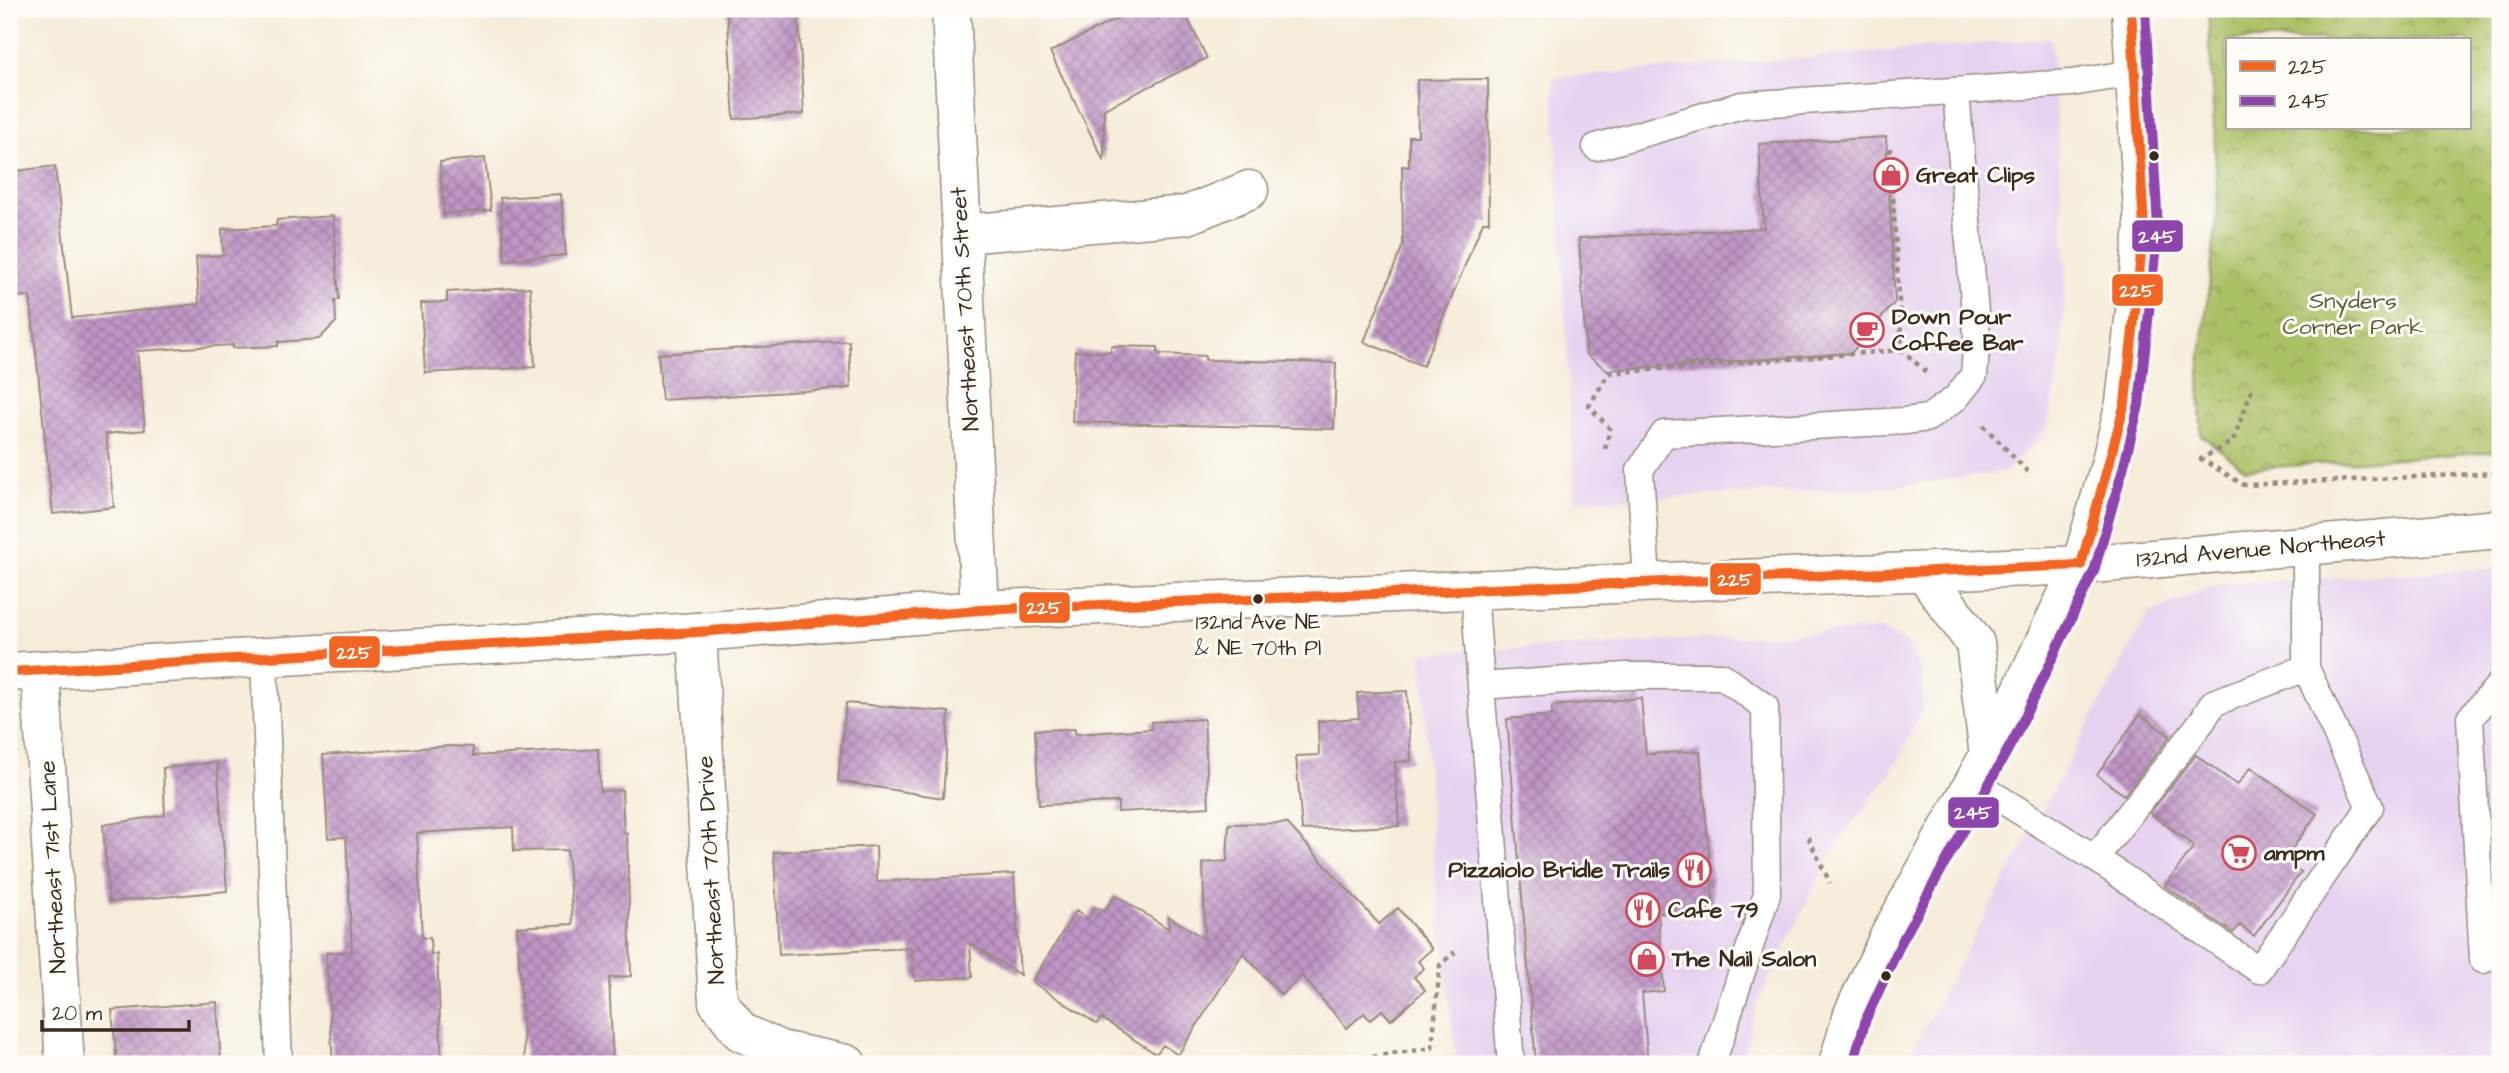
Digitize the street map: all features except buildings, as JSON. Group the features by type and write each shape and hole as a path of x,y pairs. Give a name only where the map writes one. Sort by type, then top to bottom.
{"main road":[{"name":"Northeast 70th Street","path":"951,9 980,610"},
{"path":"1838,1064 1853,1014 1890,935 1981,769 2081,565 2125,403 2144,228 2131,9"},
{"path":"962,234 1187,215 1249,190"},
{"name":"132nd Avenue Northeast","path":"25,671 697,632 980,610 2081,565 2500,529"},
{"path":"1924,572 1975,643 1981,769"},
{"name":"Northeast 70th Drive","path":"697,632 718,1002 741,1032 780,1050 847,1064"},
{"name":"Northeast 71st Lane","path":"25,671 65,1064"}],"lane":[{"path":"1596,147 1742,105 2071,83 2134,73"},
{"path":"1647,581 1640,470 1664,434 1927,418 1956,398 1974,374 1977,336 1956,92"},
{"path":"1981,769 2095,858 2259,970 2370,807 2306,668 2306,545"},
{"path":"1474,589 1511,1064"},
{"path":"264,657 279,1064"},
{"path":"2095,858 2203,720 2213,703 2306,668"},
{"path":"1481,686 1625,676 1722,676 1765,707 1767,894 1712,1064"},
{"path":"2483,960 2470,718 2500,684"}],"path":[{"path":"1890,148 1902,350 1935,380"},
{"path":"2252,389 2233,441 2202,459 2244,485 2500,473"},
{"path":"1982,424 2028,472"},
{"path":"1807,836 1830,883"},
{"path":"1323,1064 1432,1048 1440,965 1455,952"}],"shaded area":[{"path":"2051,38 2066,267 2061,357 2047,428 2006,472 1887,487 1575,501 1553,78"},
{"path":"2500,568 2500,1064 1905,1064 2149,613 2215,585"},
{"path":"1880,630 1905,641 1921,669 1922,707 1898,762 1831,853 1756,1006 1741,1064 1457,1064 1433,856 1422,653"}],"green space":[{"name":"Snyders Corner Park","path":"2208,9 2500,9 2500,451 2245,469 2201,435 2199,373 2218,208"}],"transit line":[{"name":"225","path":"2081,565 2125,403 2144,228 2131,9"},
{"name":"245","path":"1853,1064 1866,1019 1902,941 2016,735 2094,571 2123,469 2139,405 2158,228 2145,9"},
{"name":"225","path":"9,672 697,632 980,610 2081,565"}],"place":[{"name":"Great Clips","path":"1891,175"},
{"name":"Down Pour Coffee Bar","path":"1867,330"},
{"name":"132nd Ave NE & NE 70th Pl","path":"1258,599"},
{"name":"ampm","path":"2239,853"},
{"name":"Pizzaiolo Bridle Trails","path":"1694,870"},
{"name":"Cafe 79","path":"1643,910"},
{"name":"The Nail Salon","path":"1647,959"}]}
